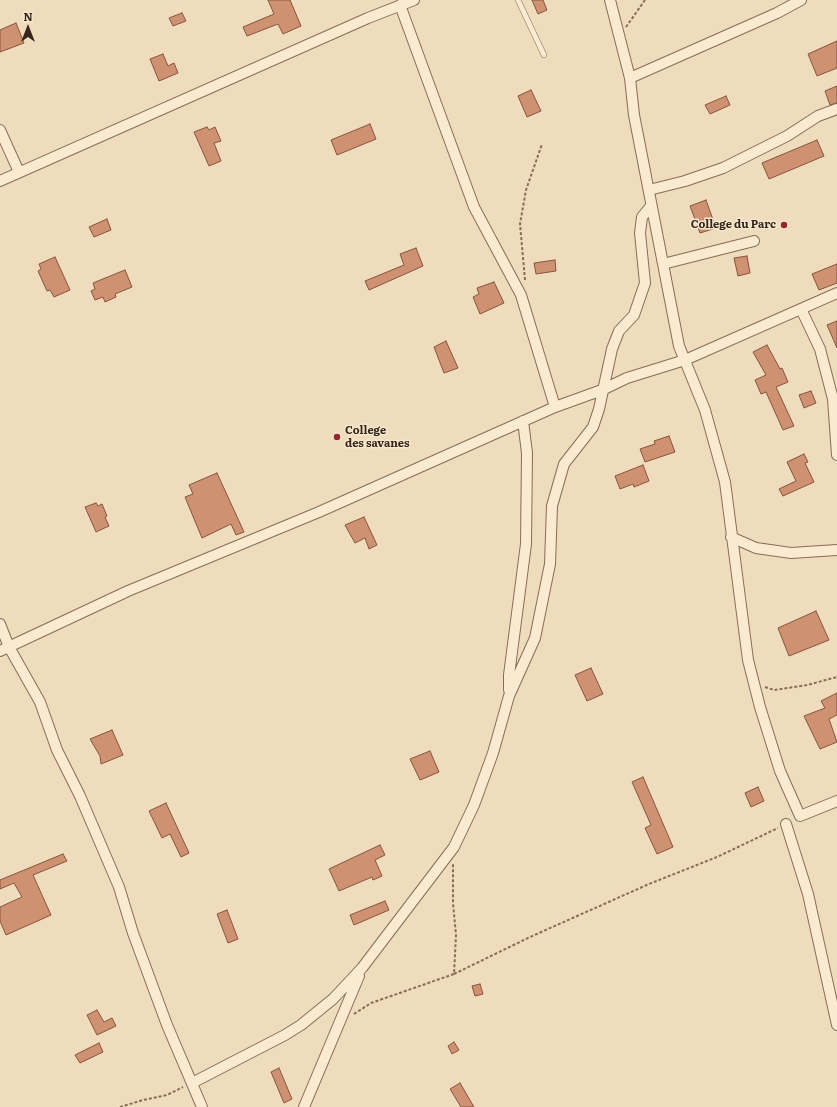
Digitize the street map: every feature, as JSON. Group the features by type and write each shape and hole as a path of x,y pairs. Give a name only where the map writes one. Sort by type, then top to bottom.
{"street":[{"path":"0,180 394,4 414,0"},
{"path":"610,0 630,78 634,115 679,346 705,410 725,482 730,537 748,660 754,684 780,771 800,816 837,801"},
{"path":"630,78 801,0"},
{"path":"394,4 474,207 521,295 555,407"},
{"path":"649,190 685,181 723,168 787,136 818,116 837,109"},
{"path":"0,130 19,172"},
{"path":"192,1083 262,1048 301,1025 333,999 362,968 454,847 474,805 493,753 509,696 535,638 550,564 552,506 564,464 593,428 599,409 612,349 620,331 634,315 645,283 640,233 642,217 651,206"},
{"path":"664,264 754,241"},
{"path":"4,649 128,591 319,512 555,407 602,390 627,378 685,360 837,293"},
{"path":"801,309 820,349 833,399 836,419 837,454"},
{"path":"509,696 509,674 526,544 527,453 523,421"},
{"path":"730,537 756,548 791,553 837,550"},
{"path":"0,624 4,649 40,702 57,750 80,796 119,887 133,933 167,1025 202,1107"},
{"path":"786,824 808,894 837,1025"},
{"path":"304,1107 362,968"}],"lane":[{"path":"518,0 544,55"}],"path":[{"path":"620,36 645,0"},
{"path":"521,295 525,278 520,224 526,190 542,144"},
{"path":"754,684 774,690 807,685 837,677"},
{"path":"338,1024 371,1003 454,974 530,937 649,884 717,857 786,824"},
{"path":"454,847 453,903 456,935 454,974"},
{"path":"120,1107 167,1095 192,1083"}],"building":[{"path":"268,0 290,0 301,26 283,34 278,24 247,36 243,27 274,14"},
{"path":"532,0 543,0 547,10 538,14"},
{"path":"182,13 186,21 173,26 169,18"},
{"path":"16,23 24,43 0,52 0,30"},
{"path":"837,41 837,68 817,76 808,54"},
{"path":"163,54 168,66 174,63 178,73 159,81 150,59"},
{"path":"837,86 837,103 830,105 825,91"},
{"path":"531,90 541,111 527,117 518,96"},
{"path":"726,96 730,105 710,114 705,105"},
{"path":"370,124 376,139 337,155 331,140"},
{"path":"207,127 209,130 215,127 221,141 214,143 221,161 209,166 194,132"},
{"path":"817,140 824,156 769,179 762,163"},
{"path":"706,200 716,228 700,233 690,206"},
{"path":"107,219 111,230 94,237 89,227"},
{"path":"416,248 423,266 369,290 365,281 404,265 400,254"},
{"path":"747,256 750,273 738,276 734,258"},
{"path":"55,257 70,290 54,297 50,290 47,291 38,271 41,269 39,264"},
{"path":"555,260 556,271 536,274 534,263"},
{"path":"837,264 837,283 819,290 812,274"},
{"path":"125,270 132,287 115,294 116,297 105,302 103,297 95,300 91,291 95,289 93,283"},
{"path":"494,282 504,303 480,314 473,297 479,294 477,288"},
{"path":"837,321 837,348 827,325"},
{"path":"446,341 458,368 444,373 434,347"},
{"path":"767,345 780,369 782,368 788,382 776,387 794,426 783,430 766,392 761,394 755,380 766,375 753,352"},
{"path":"811,391 816,403 804,408 799,395"},
{"path":"669,436 675,452 645,462 640,449 655,444 654,441"},
{"path":"804,454 808,462 805,463 814,482 783,496 779,489 796,481 787,462"},
{"path":"643,465 649,481 634,487 633,484 620,489 615,476"},
{"path":"217,473 244,532 236,535 231,524 202,538 185,497 193,494 189,485"},
{"path":"96,503 98,506 102,504 109,526 96,532 85,507"},
{"path":"364,517 377,545 369,549 365,538 355,543 345,525"},
{"path":"816,611 829,640 789,656 778,628"},
{"path":"591,668 603,694 587,701 575,675"},
{"path":"837,693 837,715 829,719 837,742 820,749 804,716 825,708 821,701"},
{"path":"112,730 123,755 101,764 100,756 90,739"},
{"path":"430,751 439,772 420,780 410,759"},
{"path":"643,777 673,847 657,854 645,828 651,825 632,782"},
{"path":"758,787 764,801 751,807 745,793"},
{"path":"166,803 189,853 181,857 170,834 162,838 149,811"},
{"path":"380,845 385,855 375,860 382,876 373,880 372,877 339,891 329,869"},
{"path":"63,854 67,861 33,875 51,915 6,935 0,921 0,907 22,897 14,883 0,889 0,880"},
{"path":"385,901 389,910 354,925 350,915"},
{"path":"227,910 238,939 228,943 217,914"},
{"path":"480,984 483,994 475,996 472,986"},
{"path":"97,1010 104,1022 112,1018 116,1026 97,1035 87,1015"},
{"path":"454,1042 459,1050 452,1054 448,1046"},
{"path":"99,1043 103,1052 80,1063 75,1055"},
{"path":"279,1068 292,1099 284,1103 271,1072"},
{"path":"460,1083 474,1107 461,1107 450,1089"}],"place":[{"name":"College du Parc","path":"784,225"},
{"name":"College des savanes","path":"337,437"}]}
